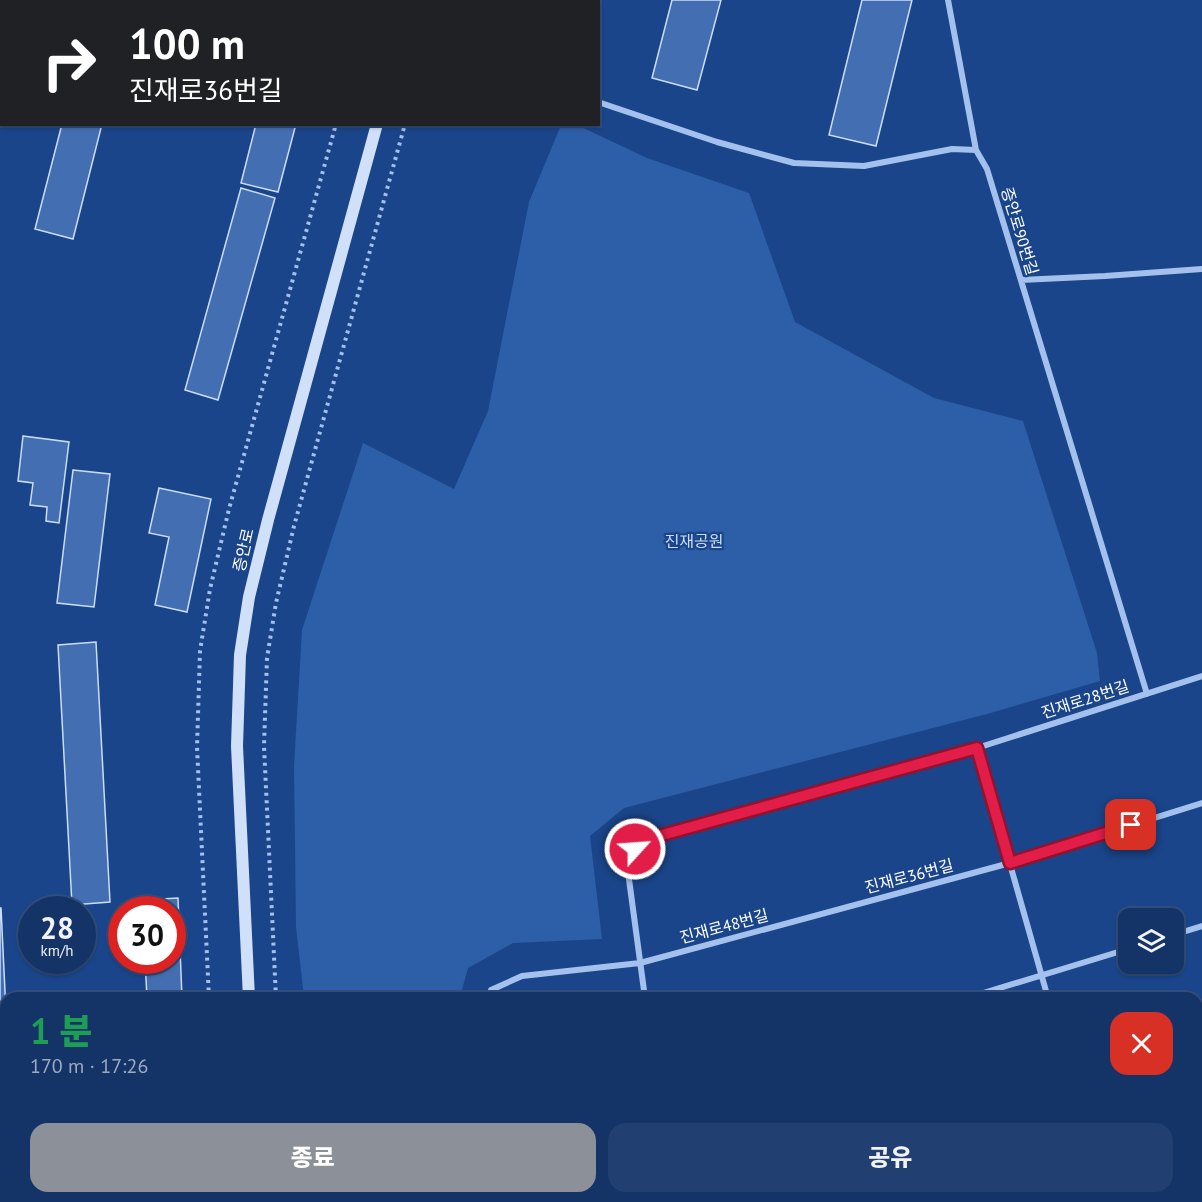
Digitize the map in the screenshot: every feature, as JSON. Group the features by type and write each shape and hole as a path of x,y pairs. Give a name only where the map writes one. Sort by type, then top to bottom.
{"street":[{"name":"증안로90번길","path":"948,0 976,150 987,169 1148,694"},
{"path":"600,103 717,142 794,163 864,166 952,148 976,150"},
{"name":"증안로","path":"249,992 237,746 240,655 249,597 268,519 376,126"},
{"path":"1020,280 1201,269 1202,278"},
{"name":"진재로28번길","path":"977,748 1202,676"},
{"path":"644,992 626,857 644,840 977,748 1046,992"},
{"name":"진재로36번길","path":"816,915 1010,863 1202,803"},
{"name":"진재로48번길","path":"490,992 522,976 640,963 816,915"},
{"path":"1184,932 1202,926"},
{"path":"987,992 1118,952"}],"path":[{"path":"276,992 264,746 267,658 276,603 294,526 404,126"}],"green space":[{"name":"진재공원","path":"561,126 579,126 647,158 749,193 795,322 934,398 1023,421 1097,653 1100,681 987,714 624,808 590,836 602,939 513,943 468,968 461,992 303,992 296,927 294,766 302,630 363,443 454,489 488,411 529,202"}],"building":[{"path":"672,0 721,0 697,90 652,78"},
{"path":"862,0 912,0 876,146 829,135"},
{"path":"61,126 101,126 73,239 35,229"},
{"path":"255,126 295,126 278,192 241,183"},
{"path":"241,188 275,198 218,400 185,390"},
{"path":"23,436 69,442 59,523 46,521 47,507 30,505 33,483 18,481"},
{"path":"73,470 110,474 94,607 57,603"},
{"path":"159,488 211,499 187,612 155,605 169,537 149,533"},
{"path":"96,642 110,896 108,902 96,903 96,896 72,896 58,645"},
{"path":"0,908 1,908 5,992 0,992"},
{"path":"146,974 181,974 182,992 147,992"}],"route":[{"path":"635,849 644,840 977,748 1010,863 1131,825"}]}
